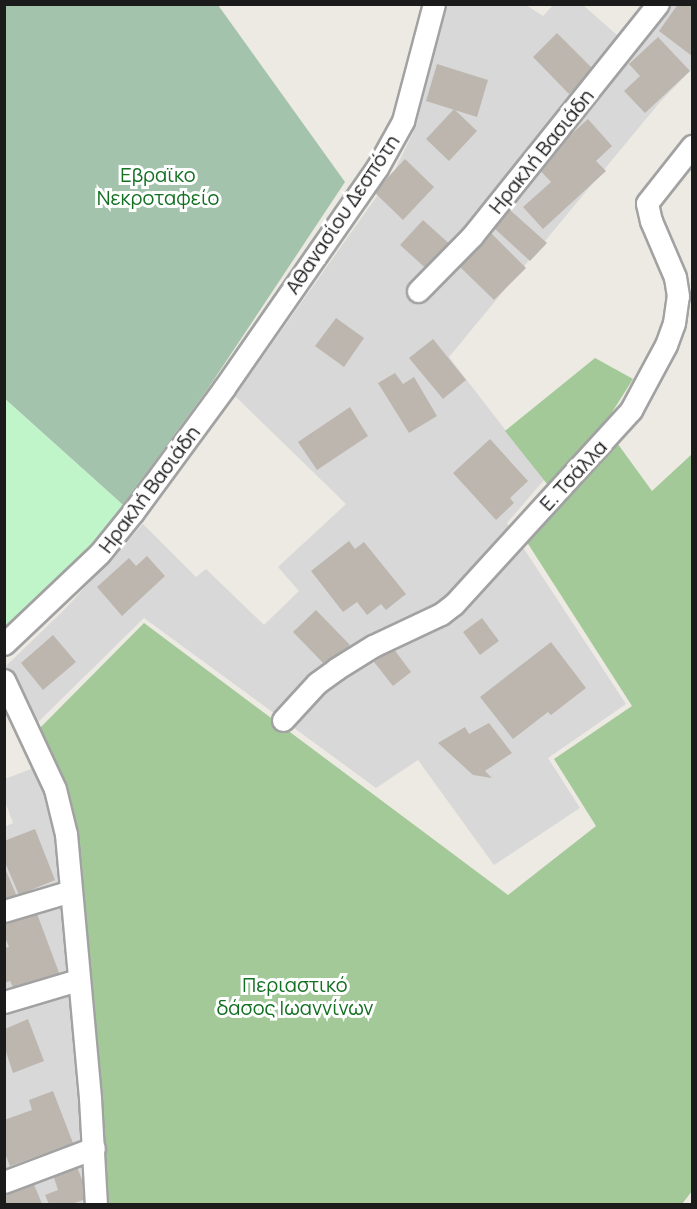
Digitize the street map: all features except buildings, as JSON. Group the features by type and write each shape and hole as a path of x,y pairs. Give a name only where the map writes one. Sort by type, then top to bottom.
{"street":[{"name":"Αθανασίου Δεσπότη","path":"274,317 377,168 398,131 434,4"},
{"name":"Ηρακλή Βασιάδη","path":"418,291 472,236 657,4"},
{"name":"Ε. Τσάλλα","path":"283,720 317,683 336,669 372,646 441,614 454,604 632,410 666,345 674,323 678,296 675,277 657,238 647,203 693,146"},
{"name":"Ηρακλή Βασιάδη","path":"4,644 99,554 165,470 274,317"},
{"path":"4,680 59,801 66,834 94,1148 96,1204"},
{"path":"4,911 71,891"},
{"path":"4,1002 78,981"},
{"path":"4,1182 94,1148"}],"shaded area":[{"path":"446,5 526,5 543,16 553,5 583,5 635,51 672,5 692,5 692,69 660,102 449,357 544,480 507,523 626,704 548,758 580,808 494,865 418,760 376,788 144,618 33,727 6,666 65,609 143,524 196,577 206,569 264,625 299,591 278,567 346,504 235,396 394,172 416,126"},
{"path":"36,767 55,807 76,1036 87,1204 5,1204 4,827 13,823 5,801 5,779"}],"green space":[{"name":"Εβραϊκο Νεκροταφείο","path":"5,5 218,5 345,182 209,387 123,505 5,399"},
{"name":"Περιαστικό δάσος Ιωαννίνων","path":"595,358 633,379 604,425 652,491 692,454 692,1191 682,1204 103,1204 84,966 35,733 144,623 508,895 596,826 554,759 632,706 523,536 559,499 505,431"},
{"path":"5,399 123,505 76,562 5,628"}]}
